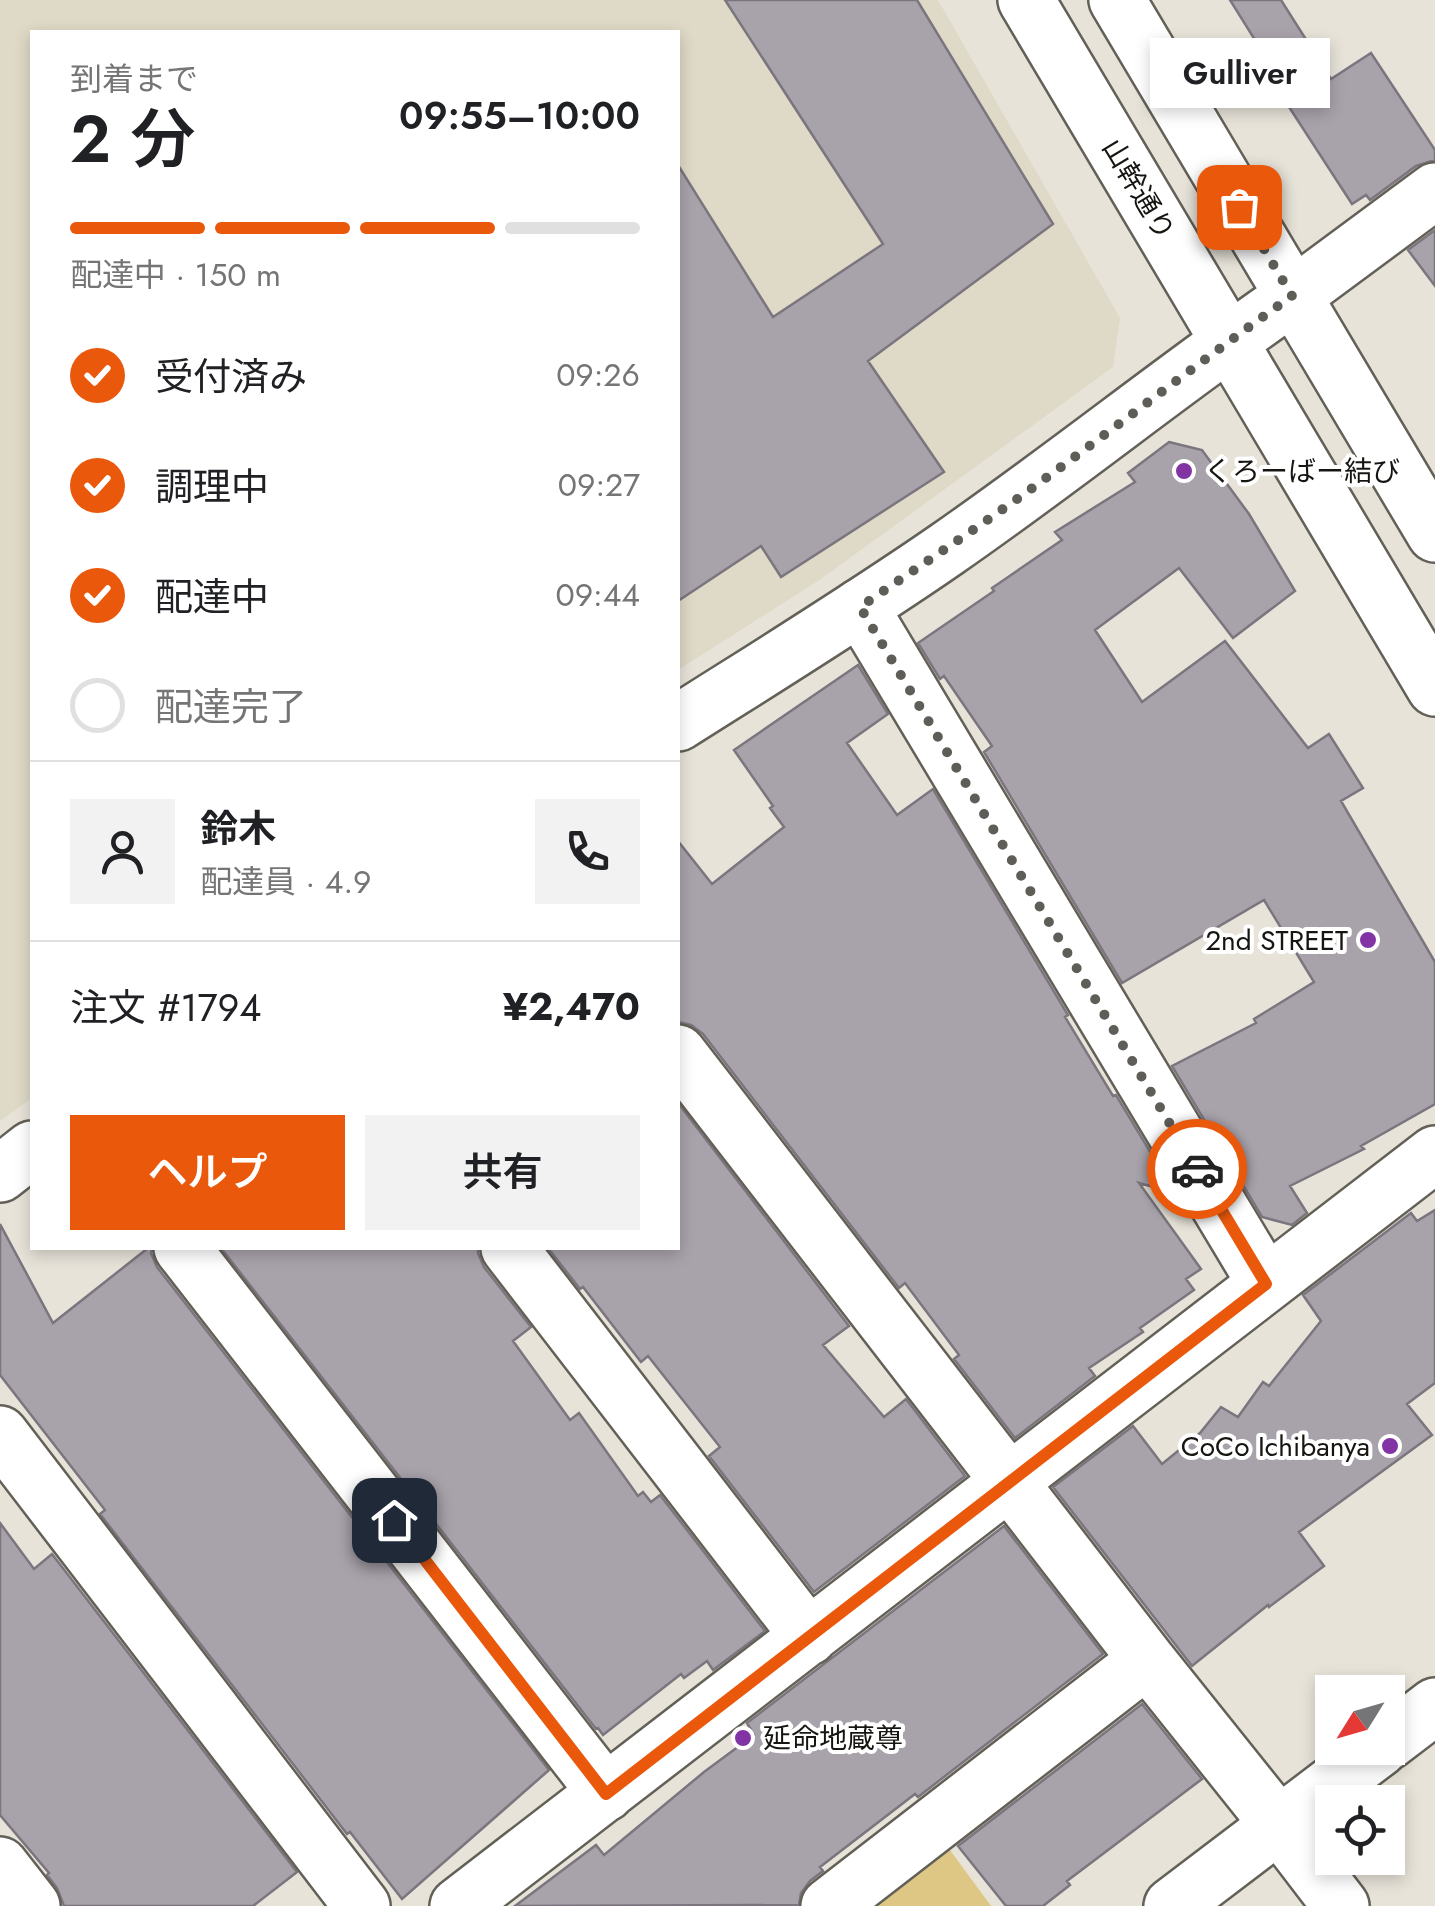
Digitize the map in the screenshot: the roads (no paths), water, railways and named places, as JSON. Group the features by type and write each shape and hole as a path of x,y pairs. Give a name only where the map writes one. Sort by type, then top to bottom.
{"street":[{"name":"山幹通り","path":"1026,0 1435,688"},
{"path":"1117,0 1435,534"},
{"path":"680,723 947,549 1435,191"},
{"path":"860,607 1266,1284"},
{"path":"680,1055 1341,1906"},
{"path":"0,1174 30,1152"},
{"path":"458,1906 1435,1154"},
{"path":"184,1250 606,1794"},
{"path":"511,1250 809,1637"},
{"path":"0,1434 362,1906"},
{"path":"829,1906 1147,1660"},
{"path":"1405,1729 1435,1706"},
{"path":"1172,1906 1358,1765"},
{"path":"0,1864 32,1906"}],"place":[{"name":"Gulliver","path":"1239,207"},
{"name":"くろーばー結び","path":"1184,471"},
{"name":"2nd STREET","path":"1368,940"},
{"name":"CoCo Ichibanya","path":"1390,1446"},
{"name":"延命地蔵尊","path":"743,1738"}]}
